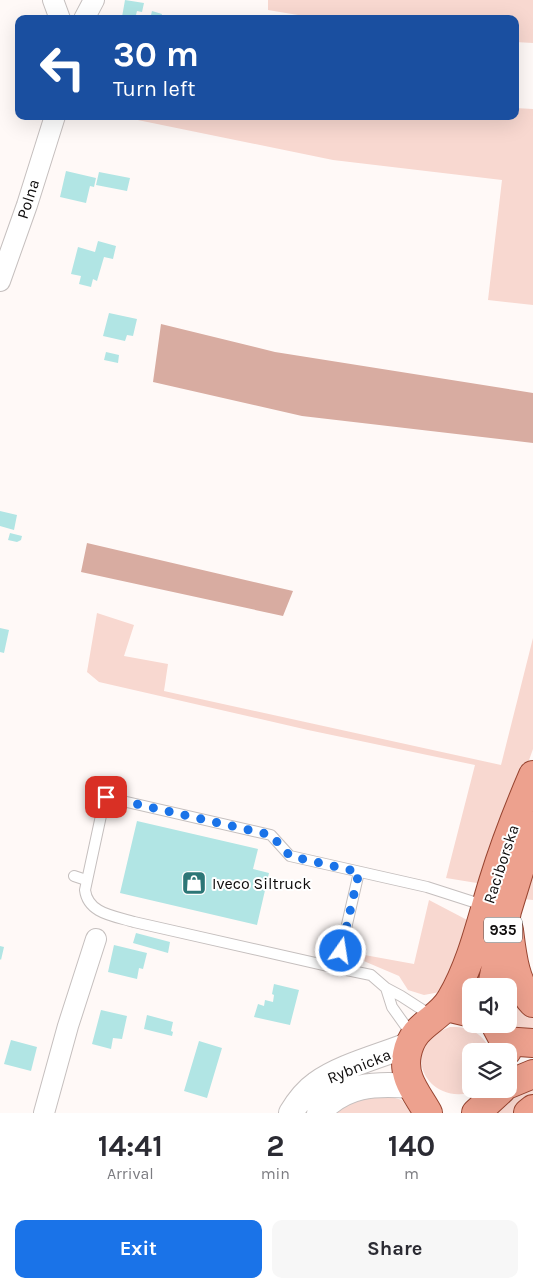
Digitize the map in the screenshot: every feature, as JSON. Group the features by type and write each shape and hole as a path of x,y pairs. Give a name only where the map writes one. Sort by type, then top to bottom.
{"main road":[{"name":"Raciborska","path":"493,978 497,909 494,880 533,775"},
{"name":"Raciborska","path":"450,1012 480,930 497,909 533,826"},
{"path":"497,909 512,952 520,984 533,1003"},
{"name":"935","path":"411,1041 418,1030 450,1012"},
{"path":"411,1041 406,1068 420,1100 448,1113"},
{"path":"517,1045 533,1043"},
{"path":"517,1081 533,1074"},
{"path":"476,1113 492,1098"},
{"path":"528,1113 533,1109"}],"street":[{"path":"53,0 59,15"},
{"path":"86,15 94,0"},
{"name":"Polna","path":"0,281 54,120"},
{"path":"44,1113 68,1026 96,939"},
{"name":"Rybnicka","path":"291,1113 296,1104 316,1084 342,1069 411,1041"},
{"name":"Rybnicka","path":"319,1113 340,1094 374,1084 420,1100"}],"lane":[{"path":"450,1012 401,996 386,988 371,975 108,914 94,908 87,900 86,880 106,797 271,835 290,856 427,887 497,909"},
{"path":"338,968 359,872"},
{"path":"74,876 86,880"},
{"path":"386,988 392,1007 411,1041"}],"shaded area":[{"path":"268,0 533,0 533,43 519,42 519,15 298,15 268,10"},
{"path":"519,108 533,109 533,305 488,300 502,180 333,160 138,120 519,120"},
{"path":"161,324 275,352 533,393 533,443 302,416 153,382"},
{"path":"87,543 293,591 283,616 81,572"},
{"path":"97,613 134,625 124,656 168,664 164,691 501,765 533,638 533,749 483,884 446,878 475,765 308,730 99,682 87,672"},
{"path":"533,858 533,900 523,899"},
{"path":"429,900 471,922 455,973 440,992 424,995 408,990 399,976 359,959 359,954 414,964"},
{"path":"517,993 533,1014 533,1037 515,1035 514,1033 517,1033"},
{"path":"450,1027 457,1027 462,1028 462,1033 476,1033 486,1043 462,1043 462,1094 446,1092 434,1085 425,1074 421,1062 424,1048 433,1036"},
{"path":"533,1080 533,1101 517,1113 496,1113 509,1098 517,1098 517,1089"},
{"path":"381,1094 402,1100 411,1113 335,1113 354,1099"}],"building":[{"path":"125,0 144,3 142,12 137,11 136,15 122,15"},
{"path":"152,11 162,14 162,15 151,15"},
{"path":"66,171 96,178 94,187 90,186 86,203 60,197"},
{"path":"99,172 130,178 127,191 96,185"},
{"path":"98,241 116,246 113,259 104,257 97,281 93,279 91,287 79,284 81,276 71,274 78,247 95,252"},
{"path":"109,313 137,319 133,336 127,335 125,341 103,336"},
{"path":"106,352 119,355 118,363 104,360"},
{"path":"0,511 17,515 14,530 0,526"},
{"path":"10,533 22,536 21,540 17,542 8,540"},
{"path":"0,628 9,630 4,653 0,652"},
{"name":"Iveco Siltruck","path":"137,821 258,849 253,869 269,873 257,925 120,893"},
{"path":"136,933 170,942 168,953 133,943"},
{"path":"114,945 147,953 143,969 139,968 137,979 108,972"},
{"path":"0,946 4,947 1,960 0,959"},
{"path":"274,984 299,990 290,1025 254,1017 258,1004 264,1006 265,1000 273,1002"},
{"path":"101,1010 127,1016 122,1039 113,1038 111,1049 92,1044"},
{"path":"147,1015 173,1022 172,1036 144,1029"},
{"path":"11,1040 37,1047 31,1071 4,1064"},
{"path":"199,1041 222,1048 207,1098 184,1091"}],"place":[{"name":"Iveco Siltruck","path":"194,883"}],"route":[{"path":"106,797 271,835 290,856 359,872 341,951"}]}
